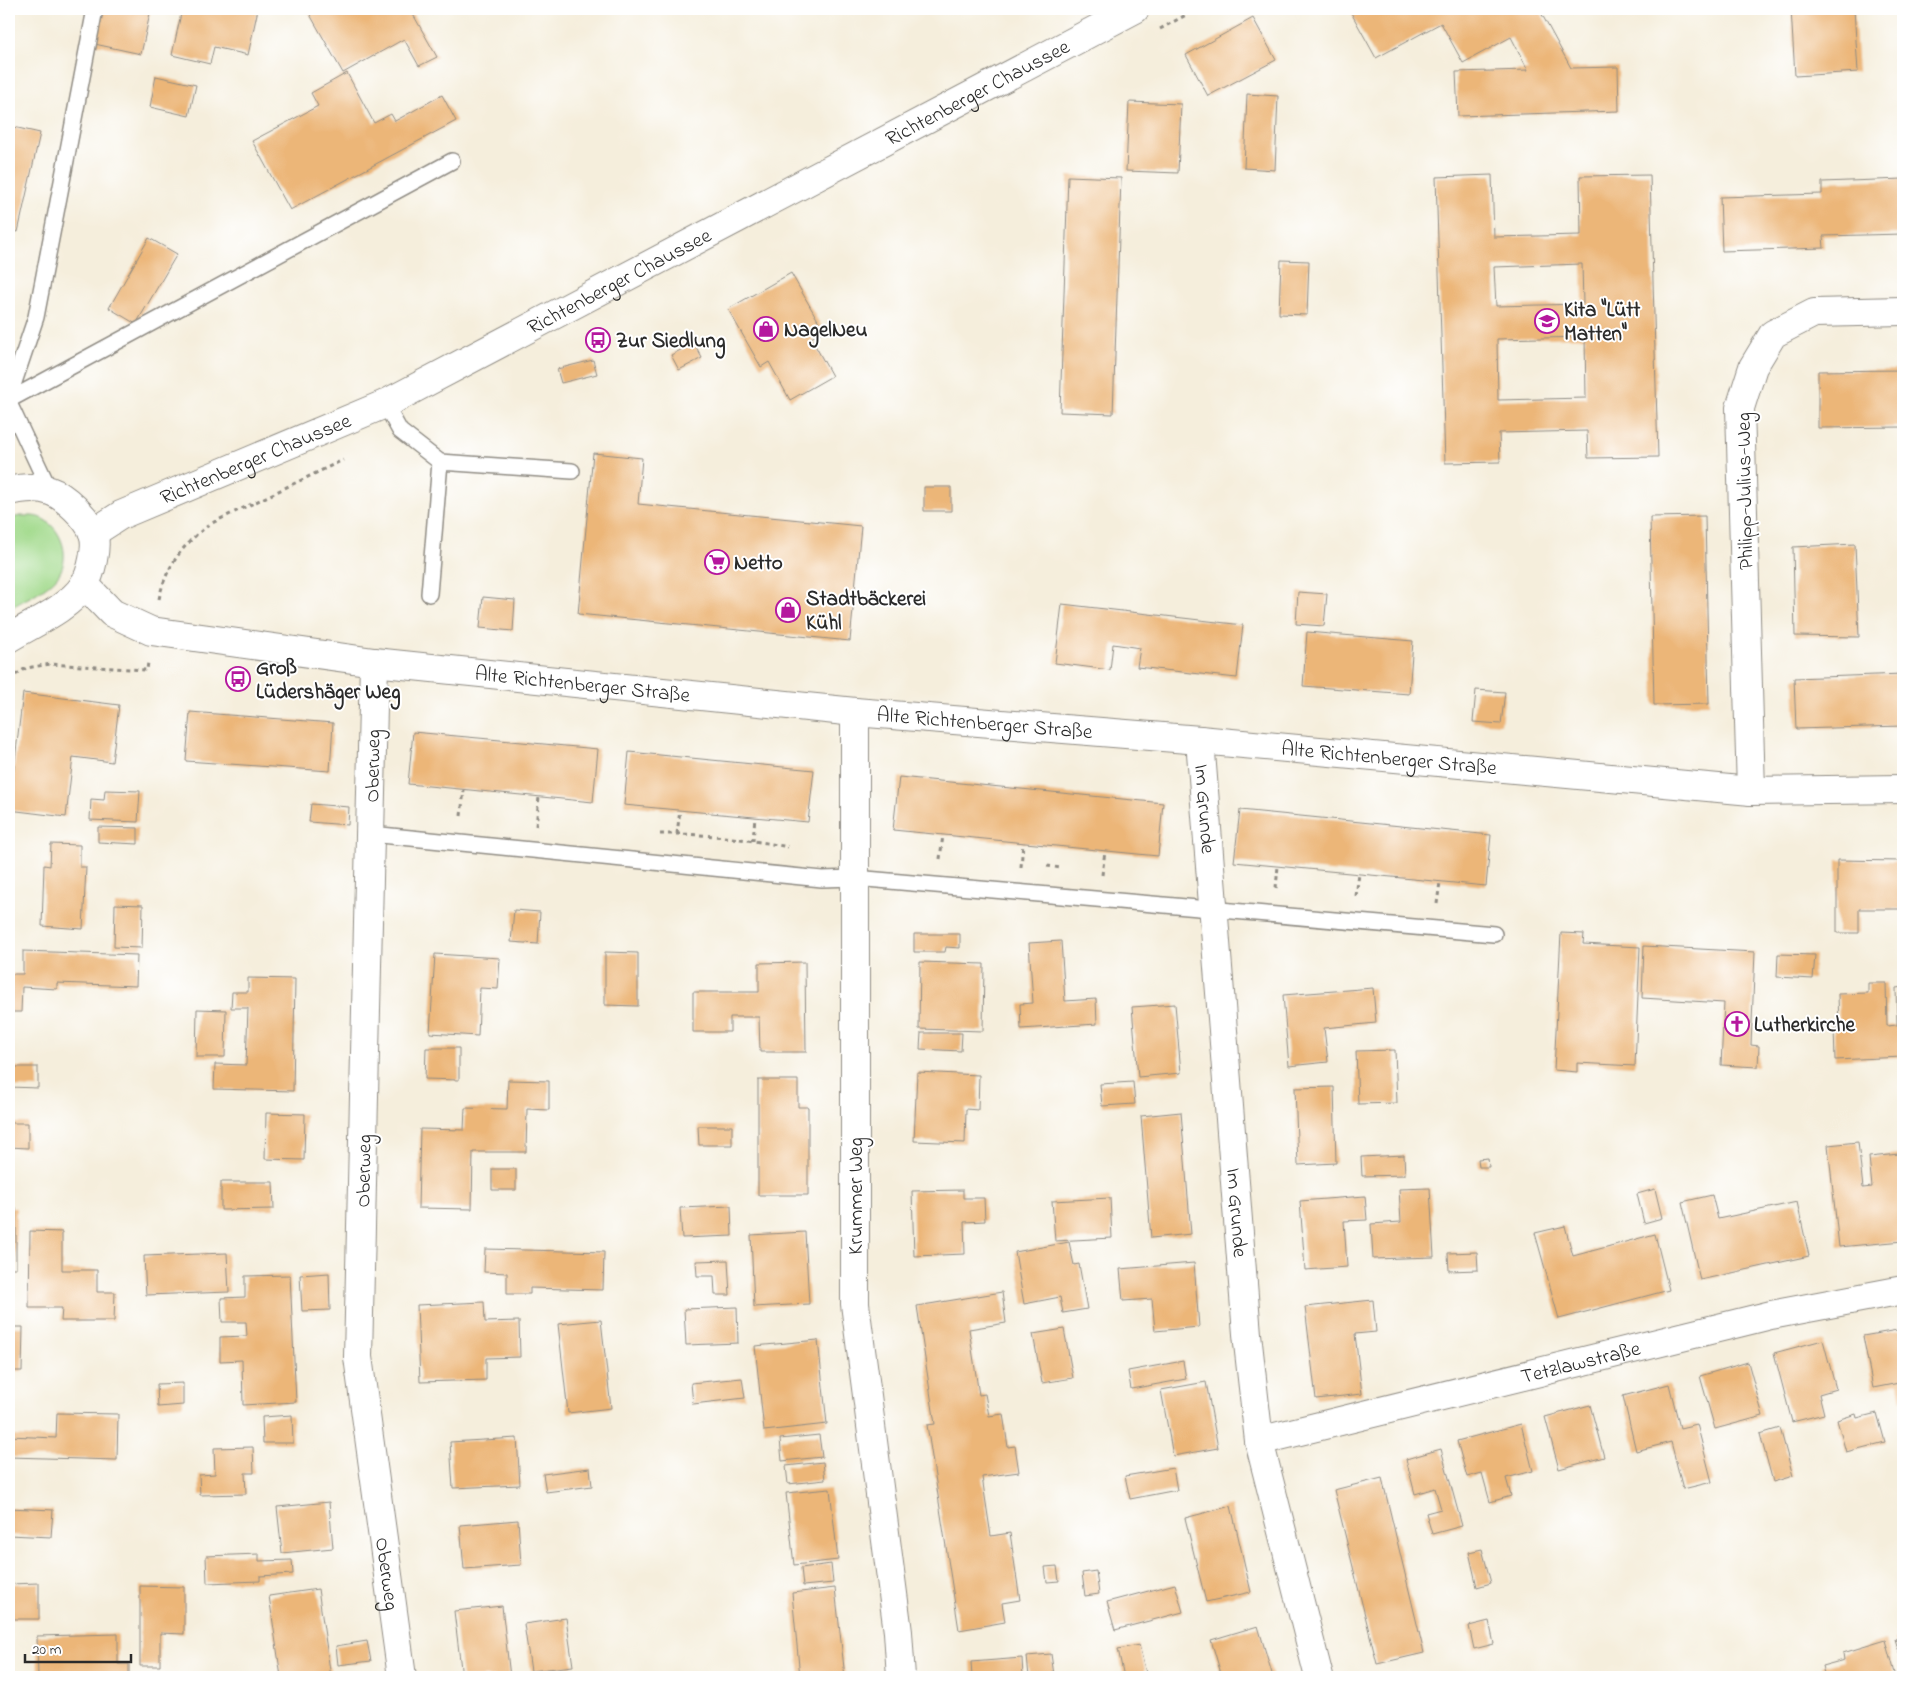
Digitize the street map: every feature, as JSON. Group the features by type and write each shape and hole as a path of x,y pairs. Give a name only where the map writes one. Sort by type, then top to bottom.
{"street":[{"name":"Richtenberger Chaussee","path":"93,533 121,515 385,404 1134,9"},
{"name":"Philipp-Julius-Weg","path":"1751,791 1740,408 1752,366 1774,334 1814,313 1903,311"},
{"path":"9,491 26,487 50,490 65,500 78,512 93,533 96,550 84,584 70,601 9,638"},
{"name":"Alte Richtenberger Straße","path":"84,584 112,613 151,631 374,662 854,712 1200,740 1751,791 1903,789"},
{"name":"Oberweg","path":"374,662 358,1357 402,1677"},
{"name":"Krummer Weg","path":"854,712 855,1304 898,1632 901,1677"},
{"name":"Im Grunde","path":"1200,740 1247,1334 1259,1441 1319,1677"},
{"name":"Tetzlawstraße","path":"1259,1441 1771,1315 1903,1290"}],"lane":[{"path":"50,490 9,400 36,317 95,9"},
{"path":"9,400 452,161"},
{"path":"385,404 400,432 440,462 572,471"},
{"path":"429,594 440,462"},
{"path":"371,834 822,879 854,878 1494,934"}],"path":[{"path":"1157,31 1197,9"},
{"path":"9,678 26,668 51,664 147,670 151,631 161,590 171,565 195,535 212,524 346,458"}],"green space":[{"path":"20,516 37,517 51,524 57,532 64,549 63,567 59,575 47,586 9,609 9,519"}],"building":[{"path":"98,9 151,9 141,54 90,43"},
{"path":"182,9 258,9 248,55 214,47 210,64 172,55"},
{"path":"312,9 410,9 437,57 419,66 404,39 343,73 308,11"},
{"path":"1349,9 1539,9 1571,68 1618,67 1619,111 1458,116 1456,72 1528,70 1511,37 1463,63 1441,23 1376,58"},
{"path":"1791,9 1854,9 1858,72 1795,76"},
{"path":"1253,18 1276,60 1208,96 1186,55"},
{"path":"347,73 374,123 391,114 395,121 442,95 456,121 290,210 252,141 318,106 311,93"},
{"path":"156,76 196,85 189,116 150,107"},
{"path":"1247,94 1278,96 1275,170 1244,168"},
{"path":"1129,102 1181,104 1178,173 1126,171"},
{"path":"9,126 40,133 18,232 9,230"},
{"name":"Kita \"Lütt Matten\"","path":"1492,175 1494,237 1581,235 1580,176 1650,175 1658,457 1588,458 1587,431 1499,433 1500,462 1445,463 1436,177","holes":["1582,264 1583,304 1496,306 1494,267","1585,337 1586,398 1498,400 1497,339"]},
{"path":"1068,176 1121,178 1113,414 1060,412"},
{"path":"1903,179 1903,234 1823,236 1824,248 1722,251 1720,197 1822,194 1822,182"},
{"path":"149,238 177,254 136,324 109,308"},
{"path":"1281,260 1309,261 1307,315 1279,314"},
{"path":"791,273 824,331 811,338 832,376 790,400 769,362 761,367 728,309"},
{"path":"694,343 702,358 679,370 671,355"},
{"path":"593,360 597,374 561,383 557,369"},
{"path":"1903,370 1903,427 1818,428 1818,371"},
{"path":"593,453 642,458 638,504 861,526 850,641 578,614"},
{"path":"924,487 951,487 951,511 924,511"},
{"path":"1705,516 1709,704 1654,705 1650,517"},
{"path":"1855,544 1859,637 1795,636 1793,547"},
{"path":"1298,592 1327,594 1324,626 1296,624"},
{"path":"483,597 515,600 513,631 480,628"},
{"path":"1062,604 1243,625 1237,678 1137,667 1140,648 1113,644 1110,670 1055,663"},
{"path":"1307,632 1413,641 1409,694 1303,686"},
{"path":"1903,674 1903,726 1796,729 1794,678"},
{"path":"1476,690 1505,692 1501,724 1473,722"},
{"path":"23,693 119,705 112,762 73,757 66,817 9,810"},
{"path":"190,712 333,723 330,771 186,761"},
{"path":"413,732 598,749 593,802 408,784"},
{"path":"629,752 814,770 808,822 624,805"},
{"path":"899,777 1163,803 1158,856 893,830"},
{"path":"105,790 140,791 138,822 90,820 91,799 104,800"},
{"path":"311,804 349,807 348,825 309,822"},
{"path":"1240,810 1491,835 1486,886 1234,862"},
{"path":"98,827 138,828 138,844 98,842"},
{"path":"51,844 80,845 80,867 86,867 83,929 42,926 44,865 50,866"},
{"path":"1837,860 1903,861 1903,909 1859,909 1859,933 1837,933"},
{"path":"115,904 143,905 142,948 114,947"},
{"path":"514,910 540,912 538,944 511,942"},
{"path":"1561,933 1584,934 1583,944 1640,947 1635,1066 1577,1063 1577,1072 1554,1070"},
{"path":"914,934 960,934 960,948 946,947 945,952 914,952"},
{"path":"1061,941 1065,1001 1096,999 1097,1024 1021,1029 1020,1004 1033,1003 1029,943"},
{"name":"Lutherkirche","path":"1644,946 1755,952 1751,1045 1759,1046 1758,1067 1721,1065 1724,1003 1642,998"},
{"path":"23,951 137,955 136,986 57,983 57,989 22,987 21,1012 9,1012 9,974 23,974"},
{"path":"605,952 638,953 638,1006 605,1005"},
{"path":"435,954 500,958 498,989 480,988 478,1036 430,1033"},
{"path":"1778,954 1815,955 1813,979 1777,977"},
{"path":"805,962 806,1052 760,1052 759,1017 730,1017 730,1032 693,1032 693,992 759,992 759,963"},
{"path":"920,962 984,964 983,1031 919,1029"},
{"path":"248,978 295,979 293,1091 214,1089 215,1064 246,1065 248,1008 231,1008 232,992 248,992"},
{"path":"1868,983 1886,983 1887,1026 1897,1025 1896,988 1903,987 1903,1057 1835,1060 1834,1028 1839,1027 1838,994 1868,993"},
{"path":"1373,988 1376,1023 1324,1028 1328,1062 1289,1066 1283,995"},
{"path":"1175,1004 1181,1073 1138,1077 1132,1007"},
{"path":"197,1009 226,1010 225,1057 196,1057"},
{"path":"921,1033 962,1033 961,1051 920,1049"},
{"path":"426,1048 459,1048 459,1080 425,1079"},
{"path":"1395,1050 1397,1103 1358,1104 1356,1051"},
{"path":"9,1067 38,1067 38,1088 9,1087"},
{"path":"917,1072 979,1075 978,1110 966,1109 965,1143 914,1141"},
{"path":"508,1080 549,1081 549,1110 527,1109 526,1152 473,1152 472,1209 418,1208 420,1129 464,1130 465,1108 507,1109"},
{"path":"758,1080 798,1080 798,1107 808,1107 808,1195 758,1195"},
{"path":"1133,1082 1135,1104 1102,1106 1100,1084"},
{"path":"1334,1087 1336,1163 1298,1165 1295,1088"},
{"path":"1181,1112 1191,1234 1151,1238 1141,1116"},
{"path":"266,1113 305,1114 304,1160 265,1159"},
{"path":"9,1123 28,1123 28,1148 9,1147"},
{"path":"698,1126 732,1126 732,1145 699,1145"},
{"path":"1858,1142 1863,1188 1872,1187 1869,1157 1899,1154 1903,1198 1903,1241 1839,1247 1828,1145"},
{"path":"1404,1155 1405,1175 1362,1176 1361,1157"},
{"path":"1488,1158 1489,1167 1479,1167 1478,1159"},
{"path":"492,1169 516,1169 516,1190 492,1190"},
{"path":"221,1182 273,1182 274,1209 221,1210"},
{"path":"1430,1188 1434,1257 1373,1259 1371,1224 1401,1222 1399,1189"},
{"path":"1655,1189 1662,1218 1644,1223 1637,1194"},
{"path":"963,1190 963,1198 984,1198 985,1221 964,1222 965,1254 914,1256 912,1191"},
{"path":"1712,1195 1718,1219 1797,1202 1809,1256 1700,1280 1682,1202"},
{"path":"1365,1196 1367,1220 1344,1221 1347,1267 1305,1270 1300,1201"},
{"path":"1110,1198 1112,1238 1055,1241 1052,1201"},
{"path":"731,1206 732,1236 682,1238 680,1208"},
{"path":"9,1208 16,1208 16,1268 9,1268"},
{"path":"1565,1226 1573,1256 1655,1234 1669,1290 1559,1319 1535,1233"},
{"path":"30,1231 62,1232 62,1270 97,1270 97,1292 115,1292 114,1321 61,1321 62,1308 29,1308"},
{"path":"805,1232 809,1304 754,1307 751,1235"},
{"path":"1069,1242 1074,1265 1079,1264 1087,1309 1063,1313 1060,1297 1024,1304 1015,1252"},
{"path":"485,1249 604,1252 603,1290 530,1288 530,1294 507,1294 507,1273 484,1272"},
{"path":"1477,1252 1478,1270 1449,1271 1448,1253"},
{"path":"227,1253 229,1292 146,1295 144,1256"},
{"path":"728,1260 730,1295 715,1295 714,1276 697,1276 696,1261"},
{"path":"1194,1263 1199,1327 1155,1331 1152,1299 1123,1301 1120,1269"},
{"path":"329,1273 330,1310 302,1311 300,1275"},
{"path":"290,1275 296,1402 243,1405 242,1360 220,1361 220,1337 247,1336 246,1322 222,1322 221,1298 245,1297 245,1276"},
{"path":"1002,1292 1006,1323 969,1329 979,1395 985,1394 989,1416 1003,1414 1008,1447 1015,1446 1019,1472 982,1477 991,1536 1010,1533 1020,1600 1002,1603 1005,1622 959,1630 927,1425 935,1424 917,1306"},
{"path":"1373,1300 1376,1332 1355,1334 1362,1394 1316,1399 1305,1307"},
{"path":"484,1302 485,1322 519,1321 520,1357 486,1358 486,1380 420,1382 417,1305"},
{"path":"737,1307 738,1343 686,1345 684,1309"},
{"path":"601,1320 611,1408 568,1413 558,1324"},
{"path":"9,1327 23,1327 22,1371 9,1371"},
{"path":"1064,1329 1073,1378 1042,1383 1033,1334"},
{"path":"1903,1329 1902,1400 1899,1383 1873,1388 1863,1336"},
{"path":"818,1340 827,1424 764,1431 755,1346"},
{"path":"1823,1340 1836,1389 1819,1394 1824,1414 1792,1422 1774,1353"},
{"path":"1183,1361 1186,1379 1131,1389 1128,1371"},
{"path":"1748,1362 1763,1416 1715,1429 1700,1376"},
{"path":"742,1378 745,1398 693,1404 691,1383"},
{"path":"1206,1382 1218,1448 1173,1456 1161,1390"},
{"path":"183,1383 183,1405 158,1407 157,1384"},
{"path":"1669,1384 1680,1428 1697,1424 1712,1482 1683,1489 1671,1442 1636,1451 1623,1396"},
{"path":"1590,1405 1604,1457 1559,1469 1545,1417"},
{"path":"57,1413 118,1414 117,1460 9,1457 9,1436 56,1438"},
{"path":"1877,1413 1885,1442 1846,1452 1837,1420 1856,1414 1857,1418"},
{"path":"292,1415 293,1443 263,1443 262,1417"},
{"path":"1521,1424 1533,1471 1506,1478 1511,1496 1490,1502 1482,1473 1467,1477 1457,1441"},
{"path":"1780,1428 1793,1476 1773,1482 1760,1434"},
{"path":"819,1435 822,1457 782,1461 780,1439"},
{"path":"517,1438 520,1485 453,1488 450,1442"},
{"path":"253,1447 254,1473 245,1473 246,1494 200,1495 199,1475 215,1474 214,1448"},
{"path":"1441,1449 1462,1526 1432,1534 1426,1513 1441,1509 1435,1488 1415,1494 1406,1459"},
{"path":"823,1462 825,1480 788,1484 786,1466"},
{"path":"590,1468 592,1486 546,1492 543,1474"},
{"path":"1173,1468 1177,1490 1130,1499 1125,1476"},
{"path":"9,1474 11,1474 10,1494 9,1494"},
{"path":"1382,1478 1424,1653 1377,1664 1334,1490"},
{"path":"830,1489 838,1560 794,1565 786,1493"},
{"path":"329,1502 333,1548 282,1553 277,1507"},
{"path":"1231,1506 1251,1592 1206,1602 1185,1518"},
{"path":"9,1508 53,1510 51,1537 9,1535"},
{"path":"518,1520 521,1565 464,1569 460,1525"},
{"path":"1482,1549 1491,1583 1477,1587 1469,1552"},
{"path":"259,1554 259,1561 292,1560 293,1574 260,1576 260,1581 207,1583 206,1556"},
{"path":"831,1564 833,1583 803,1586 801,1568"},
{"path":"1057,1566 1059,1581 1047,1582 1045,1567"},
{"path":"1096,1571 1099,1594 1085,1596 1082,1573"},
{"path":"39,1583 39,1619 9,1619 9,1584"},
{"path":"1175,1584 1183,1612 1115,1630 1107,1602"},
{"path":"140,1586 184,1587 184,1634 160,1633 160,1666 140,1666"},
{"path":"835,1588 845,1677 800,1677 792,1593"},
{"path":"318,1589 331,1677 281,1677 269,1596"},
{"path":"502,1606 510,1677 462,1677 454,1611"},
{"path":"566,1618 573,1666 531,1671 524,1624"},
{"path":"1489,1621 1494,1644 1474,1649 1469,1626"},
{"path":"1258,1626 1273,1677 1222,1677 1211,1640"},
{"path":"118,1634 118,1664 129,1664 129,1677 38,1677 37,1636"},
{"path":"1903,1637 1903,1665 1895,1639"},
{"path":"1886,1640 1896,1677 1825,1677 1822,1666 1844,1660 1843,1653"},
{"path":"367,1641 371,1661 338,1665 336,1646"},
{"path":"1139,1645 1147,1677 1124,1677 1118,1649"},
{"path":"1051,1654 1054,1675 1029,1677 1027,1656"},
{"path":"1022,1658 1023,1677 972,1677 971,1662"}],"place":[{"name":"Kita \"Lütt Matten\"","path":"1547,321"},
{"name":"NagelNeu","path":"766,329"},
{"name":"Zur Siedlung","path":"598,340"},
{"name":"Netto","path":"717,562"},
{"name":"Stadtbäckerei Kühl","path":"788,610"},
{"name":"Groß Lüdershäger Weg","path":"238,679"},
{"name":"Lutherkirche","path":"1737,1024"}]}
